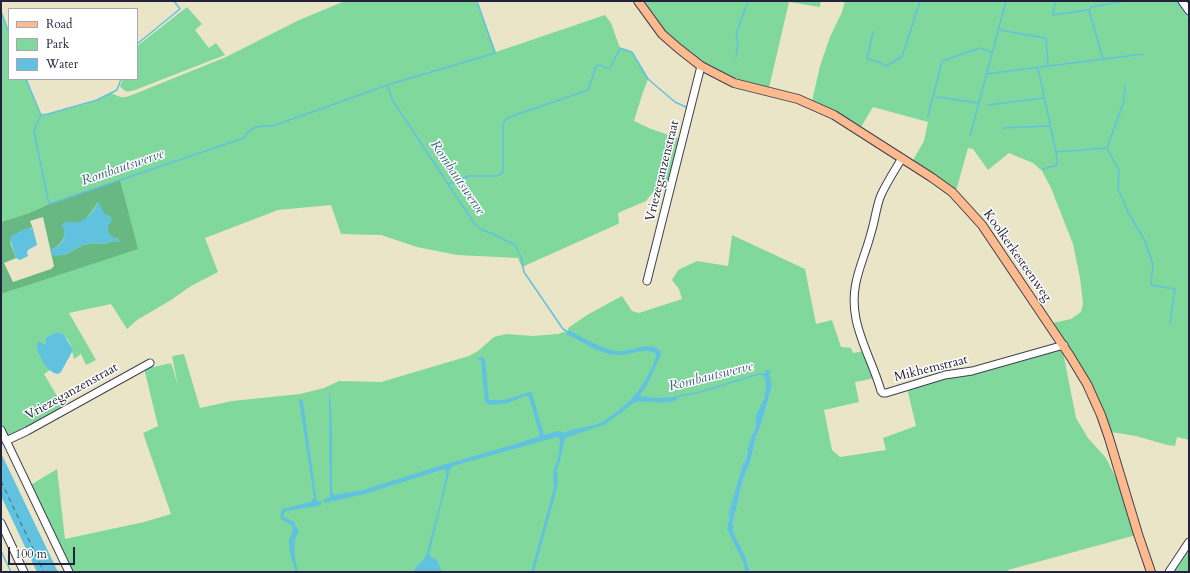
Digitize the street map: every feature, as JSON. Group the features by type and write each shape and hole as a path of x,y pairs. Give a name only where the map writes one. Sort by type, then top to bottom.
{"main road":[{"name":"Koolkerkesteenweg","path":"638,1 662,34 700,66 726,79 798,99 834,115 952,192 982,225 1064,345 1088,384 1110,438 1140,541 1151,572"}],"street":[{"path":"1182,1 1189,11"},
{"name":"Vriezeganzenstraat","path":"647,281 700,66"},
{"name":"Mikhemstraat","path":"902,158 881,196 854,290 854,307 862,344 881,391 886,393 945,375 972,371 1064,345"},
{"name":"Vriezeganzenstraat","path":"6,441 33,428 150,363"},
{"path":"1,430 69,572"},
{"path":"1,524 24,572"},
{"path":"1169,572 1189,542"}],"green space":[{"path":"345,1 477,1 496,52 605,15 611,23 620,48 632,52 648,79 634,121 651,129 681,139 670,185 664,189 654,191 646,201 620,212 618,214 618,224 522,267 518,258 457,255 417,247 381,235 341,234 331,205 278,210 205,238 218,272 191,286 137,320 127,329 111,304 69,313 96,360 86,365 81,354 74,359 70,343 62,334 57,332 46,337 46,345 36,345 41,358 50,370 44,374 57,396 62,411 9,437 7,436 1,428 1,294 138,248 49,204 29,213 1,222 1,11 8,30 8,80 26,80 41,115 86,104 111,93 121,97 133,95 226,57 299,20"},
{"path":"642,1 821,1 820,7 789,2 769,88 731,77 699,60 667,34"},
{"path":"845,1 1176,1 1189,19 1189,440 1177,437 1175,446 1136,436 1111,432 1093,387 1053,323 1071,319 1081,312 1083,303 1080,278 1073,244 1051,188 1042,171 1033,163 1009,153 988,170 973,149 968,148 956,191 913,160 924,141 928,122 873,107 861,127 836,112 812,101 820,66"},
{"path":"187,7 202,24 195,30 209,48 216,43 225,55 135,90 125,91 120,86 123,80 138,80 138,45"},
{"path":"120,180 138,249 1,294 1,222 29,213 49,204","holes":["98,202 104,214 111,217 108,228 109,234 114,238 119,239 104,244 95,243 83,245 64,255 52,249 63,239 65,232 62,225 84,221","43,217 54,266 51,269 13,282 4,263 16,258 10,242 31,228 33,229 30,221"]},
{"path":"732,235 805,269 816,324 832,320 841,347 851,348 853,353 865,351 876,378 855,382 859,402 824,410 832,450 840,457 886,450 883,438 916,426 907,388 1062,347 1076,418 1088,438 1106,458 1124,494 1136,535 1008,570 1009,572 750,572 746,558 733,530 733,523 743,480 750,463 772,386 764,374 767,391 757,415 756,425 729,518 728,529 744,562 746,572 70,572 29,486 57,469 65,539 144,522 171,514 143,433 158,426 144,368 152,364 154,367 171,363 178,387 172,356 184,354 200,408 232,401 300,394 324,388 339,381 381,382 469,356 478,351 494,337 506,334 533,336 558,334 564,332 569,333 568,328 587,315 622,296 632,311 639,313 682,299 679,289 672,280 678,270 697,261 728,266"},
{"path":"1189,550 1189,572 1174,572"}],"water":[{"path":"99,202 104,214 108,215 112,220 107,228 109,234 122,242 113,241 104,244 95,243 83,245 64,255 54,256 51,253 52,249 59,245 64,236 61,225 66,221 77,222 86,219"},
{"path":"27,228 33,229 37,245 28,250 28,256 20,260 16,258 10,239 11,236"},
{"path":"569,330 593,343 612,350 623,351 646,346 657,348 661,352 661,355 647,385 640,396 656,398 676,397 677,400 662,403 635,402 606,424 565,438 557,470 558,482 556,492 534,572 531,572 554,488 553,473 559,454 560,439 557,437 453,466 450,469 429,554 437,560 442,572 412,572 426,556 440,504 446,475 445,469 361,495 324,503 323,500 330,497 329,393 332,430 332,490 334,495 363,490 540,436 529,397 525,396 508,403 489,405 485,402 481,360 477,358 482,357 485,359 489,400 504,400 530,392 532,393 544,435 558,431 564,433 602,422 609,418 627,403 640,388 651,370 656,354 648,351 623,355 605,353 566,334"},
{"path":"57,332 64,335 73,350 61,372 58,374 54,373 47,367 39,354 36,345 39,341 46,345 46,337"},
{"path":"766,370 772,371 769,373 772,386 750,463 743,480 733,523 733,530 746,558 750,572 746,572 744,562 728,529 729,518 756,425 757,415 767,391 764,374"},
{"path":"300,399 303,402 317,502 320,501 322,504 286,511 283,515 284,517 293,521 299,531 295,540 296,560 299,572 296,572 289,546 293,527 281,519 280,515 283,509 310,502 314,497"},
{"path":"1,453 58,572 37,572 1,496"}],"waterway":[{"path":"138,43 180,9 174,1"},
{"name":"Rombautswerve","path":"26,80 41,115 34,130 49,204 244,138 253,128 273,126 387,85 495,53 477,1"},
{"path":"736,57 738,42 736,34 748,1"},
{"path":"873,32 867,59 879,62 886,66 902,57 920,1"},
{"path":"970,136 1006,1"},
{"path":"1055,1 1053,15 1088,10"},
{"path":"1103,59 1089,10 1091,7 1125,1"},
{"path":"1176,1 1189,17"},
{"name":"Rombautswerve","path":"1,11 8,30"},
{"path":"999,29 1046,38 1048,66"},
{"path":"448,184 469,176 497,176 501,174 503,171 503,124 507,118 588,90 596,67 598,65 610,68 620,48 632,52 648,79 675,102 688,108"},
{"path":"928,116 942,61 980,48 991,52"},
{"path":"986,74 1143,54"},
{"path":"1038,68 1056,152"},
{"path":"41,115 97,100 117,90 121,80"},
{"name":"Rombautswerve","path":"387,85 393,101 474,223 482,230 515,245 521,257 524,272 563,329 568,332"},
{"path":"1125,86 1124,101 1107,148 1119,171 1118,189 1128,212 1145,241 1153,265 1151,285 1175,289 1170,324"},
{"path":"938,97 978,103"},
{"path":"988,105 1043,98"},
{"path":"1003,128 1050,126"},
{"path":"1043,169 1057,165 1056,152 1107,148"},
{"name":"Rombautswerve","path":"675,397 700,392 759,374 764,374 766,380 767,388 765,396"},
{"name":"Rombautswerve","path":"756,423 757,415 764,400"},
{"name":"Rombautswerve","path":"748,451 753,434"},
{"name":"Rombautswerve","path":"729,515 744,463"},
{"name":"Rombautswerve","path":"729,522 728,529 744,562 746,572"},
{"path":"1,551 11,572"}],"ferry route":[{"path":"1,481 44,572"}]}
